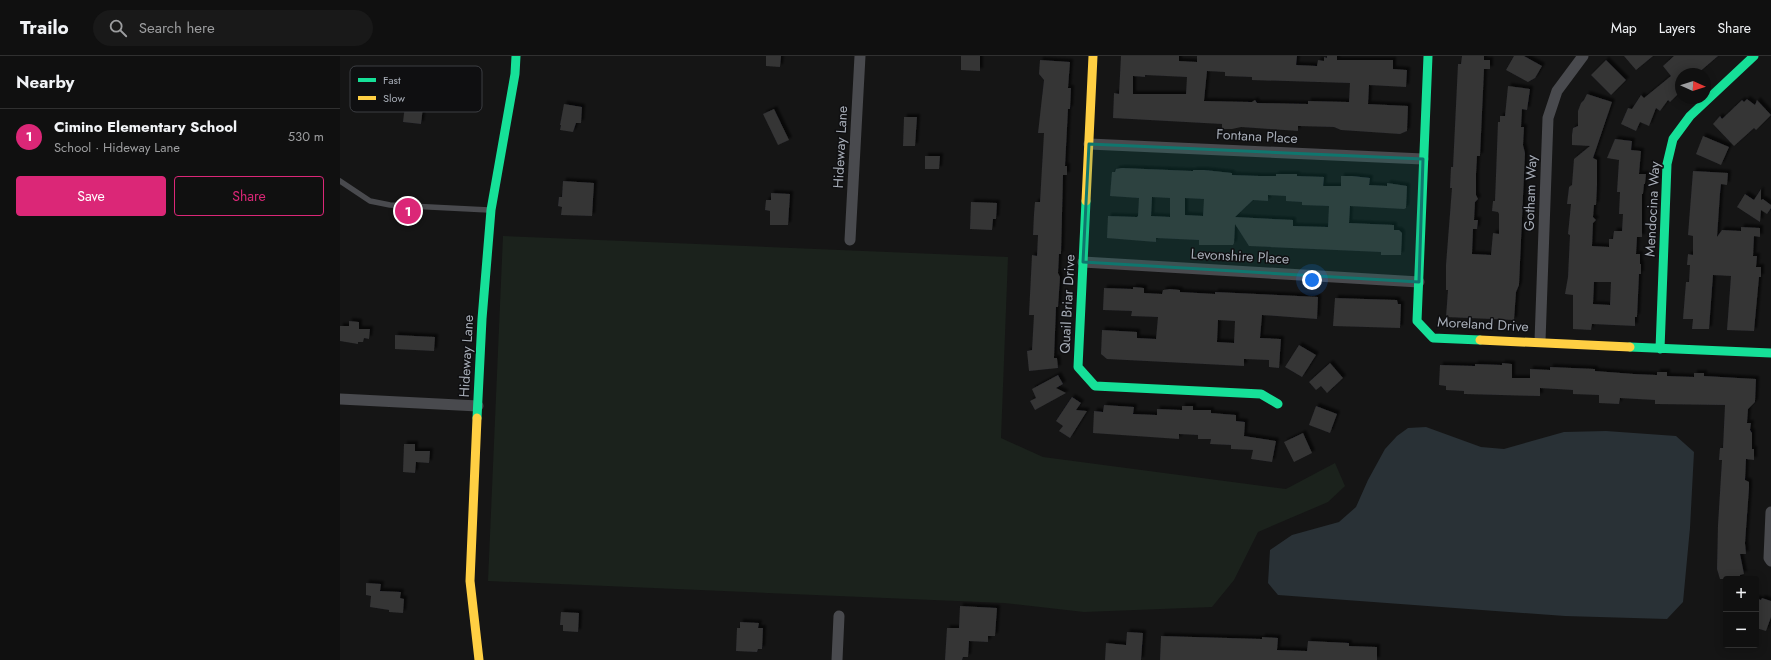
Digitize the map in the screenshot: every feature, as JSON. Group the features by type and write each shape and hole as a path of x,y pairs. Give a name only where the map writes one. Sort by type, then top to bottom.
{"street":[{"name":"Hideway Lane","path":"479,660 470,580 482,319 491,210 516,74 516,56"},
{"name":"Hideway Lane","path":"850,240 860,56"},
{"name":"Quail Briar Drive","path":"1094,56 1078,367 1095,386 1261,394 1278,404"},
{"name":"Moreland Drive","path":"1428,56 1417,321 1433,338 1540,341 1660,350 1771,353"},
{"name":"Gotham Way","path":"1540,341 1548,118 1557,91 1583,56"},
{"name":"Mendocina Way","path":"1660,350 1667,164 1673,139 1690,116 1754,56"},
{"name":"Fontana Place","path":"1089,144 1423,158"},
{"name":"Levonshire Place","path":"1083,262 1419,282"},
{"path":"340,399 478,406"},
{"path":"1771,512 1769,558 1771,561"},
{"path":"837,660 839,616"}],"lane":[{"path":"340,181 370,201 390,205 491,210"}],"highlighted area":[{"path":"1089,144 1423,159 1419,282 1083,262"}],"shaded area":[{"path":"503,236 1008,257 1001,438 1043,457 1286,489 1335,463 1345,486 1328,502 1258,532 1234,580 1212,607 1084,612 1004,603 488,581"},
{"path":"1426,427 1481,447 1504,449 1564,432 1606,431 1676,436 1694,452 1690,528 1683,602 1667,619 1565,616 1278,595 1268,583 1270,550 1292,535 1339,522 1356,507 1368,480 1385,449 1397,436 1408,428"}],"building":[{"path":"766,56 781,56 780,67 766,66"},
{"path":"961,56 980,56 980,71 961,70"},
{"path":"1121,56 1179,56 1179,61 1197,62 1197,56 1297,56 1296,65 1317,66 1318,60 1324,61 1324,57 1327,58 1327,56 1337,56 1337,60 1393,60 1393,69 1407,70 1406,87 1369,85 1368,104 1408,106 1407,131 1400,134 1341,130 1334,127 1298,126 1298,131 1241,127 1222,129 1222,124 1113,118 1114,93 1119,94","holes":["1207,71 1225,72 1225,76 1252,77 1252,80 1350,83 1349,102 1308,101 1308,104 1257,103 1255,100 1252,102 1204,101","1145,75 1187,77 1186,94 1133,94 1133,76 1145,77"]},
{"path":"1462,56 1484,56 1484,60 1490,60 1490,69 1484,69 1480,156 1477,156 1476,174 1476,195 1478,199 1475,202 1474,220 1478,220 1477,229 1473,229 1472,254 1491,255 1493,233 1499,234 1499,214 1498,212 1492,211 1493,201 1495,201 1498,122 1500,122 1500,116 1505,116 1508,86 1530,89 1527,110 1522,109 1521,127 1524,127 1523,145 1525,153 1519,285 1516,292 1514,320 1446,317 1448,290 1446,290 1446,265 1452,188 1450,188 1451,167 1453,167 1458,64 1461,64"},
{"path":"1514,56 1524,56 1542,66 1535,78 1528,82 1506,70"},
{"path":"1624,56 1653,56 1636,70"},
{"path":"1674,56 1718,56 1704,68 1675,68 1675,97 1670,102 1668,100 1660,111 1656,108 1649,126 1640,122 1636,131 1621,124 1628,108 1632,109 1641,95 1644,98 1671,76 1663,66"},
{"path":"1040,60 1070,62 1068,88 1071,88 1070,109 1068,109 1065,166 1067,166 1067,175 1063,175 1061,254 1059,254 1058,273 1060,277 1058,307 1056,307 1054,358 1057,358 1058,368 1029,371 1027,351 1032,350 1034,315 1029,315 1032,255 1037,256 1038,235 1033,235 1034,214 1035,202 1040,202 1044,133 1038,133 1044,80 1039,74"},
{"path":"1606,60 1626,80 1611,95 1591,75"},
{"path":"1587,94 1612,102 1593,158 1597,160 1597,185 1596,205 1594,205 1593,217 1596,220 1593,223 1592,246 1609,247 1609,239 1613,239 1614,231 1622,231 1623,214 1619,214 1620,192 1617,192 1619,160 1607,158 1615,139 1632,141 1631,150 1641,151 1639,174 1646,174 1642,194 1642,237 1637,237 1636,254 1640,254 1641,274 1639,274 1637,317 1635,317 1635,326 1592,324 1591,330 1573,329 1573,295 1565,294 1568,277 1570,235 1568,234 1571,204 1567,204 1569,187 1572,185 1574,159 1590,146 1572,145 1573,128 1578,126 1578,111","holes":["1594,282 1611,282 1610,305 1593,304"]},
{"path":"1747,99 1755,105 1757,100 1771,115 1756,130 1754,128 1734,146 1713,124 1720,116 1722,119 1742,100 1744,102"},
{"path":"564,104 582,107 581,123 576,123 573,132 560,130"},
{"path":"774,109 789,140 778,145 763,114"},
{"path":"404,112 422,112 421,124 403,122"},
{"path":"904,117 917,117 915,146 903,146"},
{"path":"1703,136 1729,147 1721,165 1696,154"},
{"path":"925,156 940,156 939,169 925,169"},
{"path":"1116,169 1204,170 1232,173 1232,175 1259,176 1297,174 1297,176 1324,177 1323,186 1341,186 1341,176 1352,176 1370,178 1369,185 1387,186 1387,183 1407,186 1406,208 1404,209 1350,206 1349,223 1394,225 1394,230 1399,230 1402,233 1401,255 1381,255 1381,252 1249,246 1235,224 1233,245 1199,245 1199,240 1156,238 1156,242 1107,238 1108,216 1138,216 1139,198 1110,196 1112,172 1115,172","holes":["1268,195 1286,196 1286,201 1302,202 1302,205 1329,206 1328,227 1293,226 1293,220 1235,217 1253,200 1268,201","1152,197 1170,198 1170,217 1151,216","1185,198 1204,199 1203,216 1185,215"]},
{"path":"1693,171 1728,173 1727,185 1721,184 1717,237 1722,230 1741,231 1741,227 1760,228 1760,237 1754,236 1753,256 1757,256 1756,267 1761,267 1761,277 1759,277 1754,331 1727,330 1731,276 1713,275 1709,329 1692,329 1693,319 1683,319 1686,282 1689,282 1690,265 1687,265 1688,254 1693,255 1693,236 1688,235"},
{"path":"563,181 594,183 592,216 561,215 562,207 558,206 559,197 562,197"},
{"path":"1761,189 1761,200 1763,199 1771,205 1771,208 1767,214 1761,210 1760,222 1737,207 1745,194 1754,200"},
{"path":"771,193 790,194 788,225 770,225 770,211 765,210 766,200 771,200"},
{"path":"971,202 997,203 996,219 993,219 992,230 970,229"},
{"path":"1133,287 1144,288 1144,293 1162,294 1163,290 1170,289 1180,290 1180,292 1215,294 1215,292 1318,297 1317,319 1262,315 1260,338 1281,339 1279,368 1269,367 1269,360 1244,359 1244,366 1107,359 1101,354 1102,330 1137,332 1137,338 1156,339 1158,317 1131,316 1132,311 1103,310 1104,288 1133,289","holes":["1218,320 1235,321 1234,343 1217,342"]},
{"path":"1335,298 1397,300 1398,304 1401,304 1400,328 1333,326"},
{"path":"349,321 359,322 359,329 370,329 369,339 364,338 363,342 358,342 358,344 340,341 340,326 349,326"},
{"path":"395,335 435,337 434,351 395,349"},
{"path":"1299,345 1316,355 1302,377 1285,367"},
{"path":"1330,363 1343,378 1327,393 1321,386 1316,390 1309,382"},
{"path":"1502,363 1512,364 1512,378 1530,378 1530,369 1550,370 1550,367 1595,369 1595,371 1657,375 1657,372 1667,372 1667,376 1694,377 1694,373 1704,373 1704,376 1756,379 1755,402 1748,409 1747,423 1751,423 1750,430 1752,433 1754,460 1746,459 1745,480 1749,482 1749,488 1745,543 1746,554 1740,554 1744,574 1740,576 1723,576 1723,579 1720,579 1717,569 1722,460 1719,460 1720,448 1723,448 1725,405 1655,404 1655,400 1620,398 1619,404 1599,403 1599,395 1573,394 1573,390 1540,388 1540,396 1464,394 1464,391 1446,390 1446,386 1439,385 1440,365 1502,365"},
{"path":"1058,375 1063,384 1056,388 1066,393 1035,410 1030,401 1036,398 1032,389"},
{"path":"1072,397 1081,403 1076,410 1087,411 1070,438 1059,431 1063,426 1056,421"},
{"path":"1104,405 1134,407 1133,414 1157,415 1157,409 1182,410 1182,406 1193,406 1193,410 1211,410 1211,413 1236,415 1236,421 1245,422 1244,436 1276,441 1272,462 1251,459 1253,450 1231,449 1231,445 1210,444 1211,439 1198,439 1198,435 1179,434 1179,439 1093,433 1094,411 1103,412"},
{"path":"1316,406 1337,414 1330,433 1309,425"},
{"path":"1303,433 1312,453 1294,462 1284,442"},
{"path":"404,444 415,444 415,451 430,451 429,463 416,462 415,473 403,472"},
{"path":"366,583 381,584 380,591 401,592 400,598 404,599 403,613 389,612 389,610 370,607 371,596 366,595"},
{"path":"1762,598 1771,601 1771,617 1766,631 1759,629 1759,599 1761,600"},
{"path":"960,606 997,608 995,636 988,636 988,642 969,641 968,657 963,657 962,660 945,660 947,628 959,628"},
{"path":"561,612 579,613 578,632 563,631 563,625 560,625"},
{"path":"740,622 759,623 758,628 763,628 762,649 758,649 757,652 736,651 737,628 740,628"},
{"path":"1127,632 1143,633 1141,660 1105,660 1106,643 1126,645"},
{"path":"1161,636 1262,639 1262,637 1278,638 1277,650 1307,651 1308,641 1349,643 1349,646 1377,647 1377,660 1160,660"}],"traffic: fast":[{"path":"477,418 482,319 491,210 515,74 516,56"},
{"path":"1428,56 1417,321 1433,338 1480,340"},
{"path":"1660,349 1667,164 1673,139 1690,116 1754,56"},
{"path":"1086,201 1078,367 1095,386 1261,394 1278,404"},
{"path":"1630,347 1771,353"}],"traffic: slow":[{"path":"1086,201 1093,56"},
{"path":"1480,340 1630,347"},
{"path":"477,418 470,581 479,660"}],"place":[{"name":"Cimino Elementary School","path":"408,211"}]}
